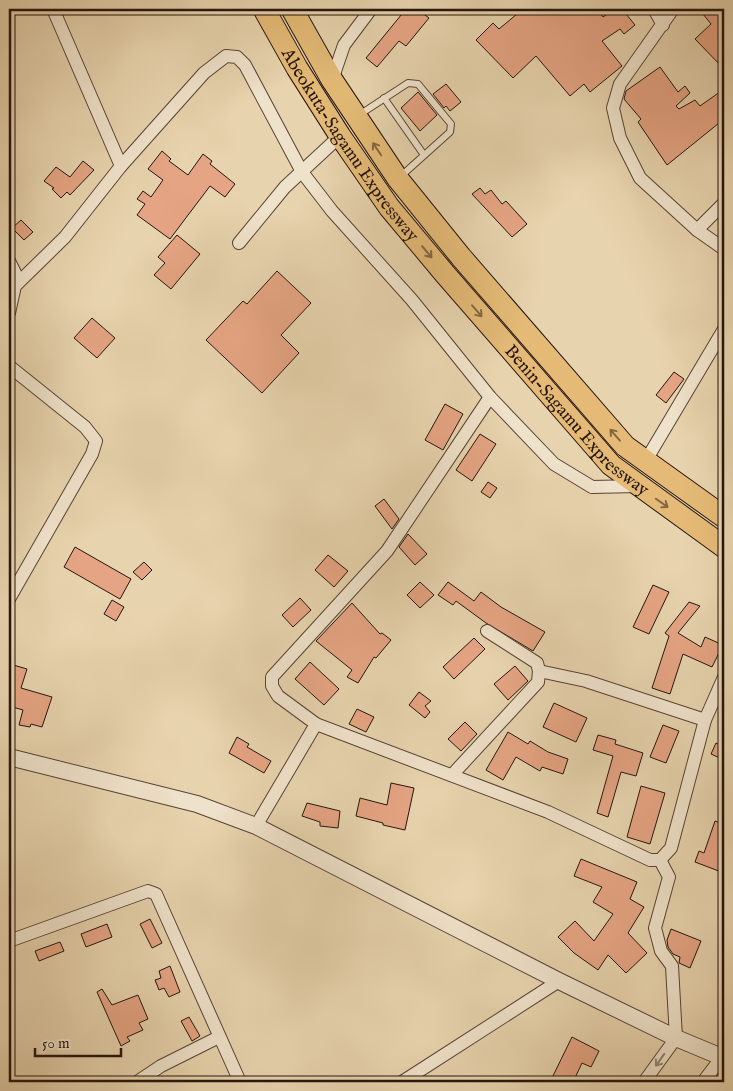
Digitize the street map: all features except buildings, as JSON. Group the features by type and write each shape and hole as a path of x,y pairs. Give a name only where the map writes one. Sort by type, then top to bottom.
{"highway":[{"name":"Abeokuta-Sagamu Expressway","path":"264,9 297,68 340,136 389,207 445,274"},
{"name":"Abeokuta-Sagamu Expressway","path":"292,9 332,80 356,117 398,179 460,257"},
{"name":"Benin-Sagamu Expressway","path":"460,257 625,446 724,517"},
{"name":"Benin-Sagamu Expressway","path":"445,274 611,465 724,547"}],"street":[{"path":"53,9 121,166"},
{"path":"332,80 344,45 371,9"},
{"path":"654,9 663,24"},
{"path":"673,9 620,84 613,108 620,138 640,178 697,230 724,249"},
{"path":"9,314 15,286 65,237 121,166 204,72 226,56 237,56 245,65 302,172 332,211 412,300 490,397 554,464 592,487 639,486"},
{"path":"239,243 285,188 340,136"},
{"path":"697,230 724,203"},
{"path":"9,261 20,281"},
{"path":"645,462 724,329"},
{"path":"9,366 85,427 96,442 92,454 9,599"},
{"path":"490,397 387,550 272,677 272,686 278,696 316,724 548,812 650,860 660,860 671,848 705,720 724,677"},
{"path":"452,775 538,682 539,671 537,663 487,632"},
{"path":"539,671 595,684 705,720"},
{"path":"256,826 316,724"},
{"path":"9,757 197,804 256,826 559,981 676,1038 723,1057 703,1082"},
{"path":"644,1082 676,1038 672,966 661,951 655,928 669,877 660,860"},
{"path":"9,941 148,891 156,894 240,1082"},
{"path":"402,1082 559,981"},
{"path":"137,1082 173,1060 219,1036"}],"lane":[{"path":"356,117 408,83 418,84 451,124 450,132 398,179"},
{"path":"384,98 424,155"}]}
